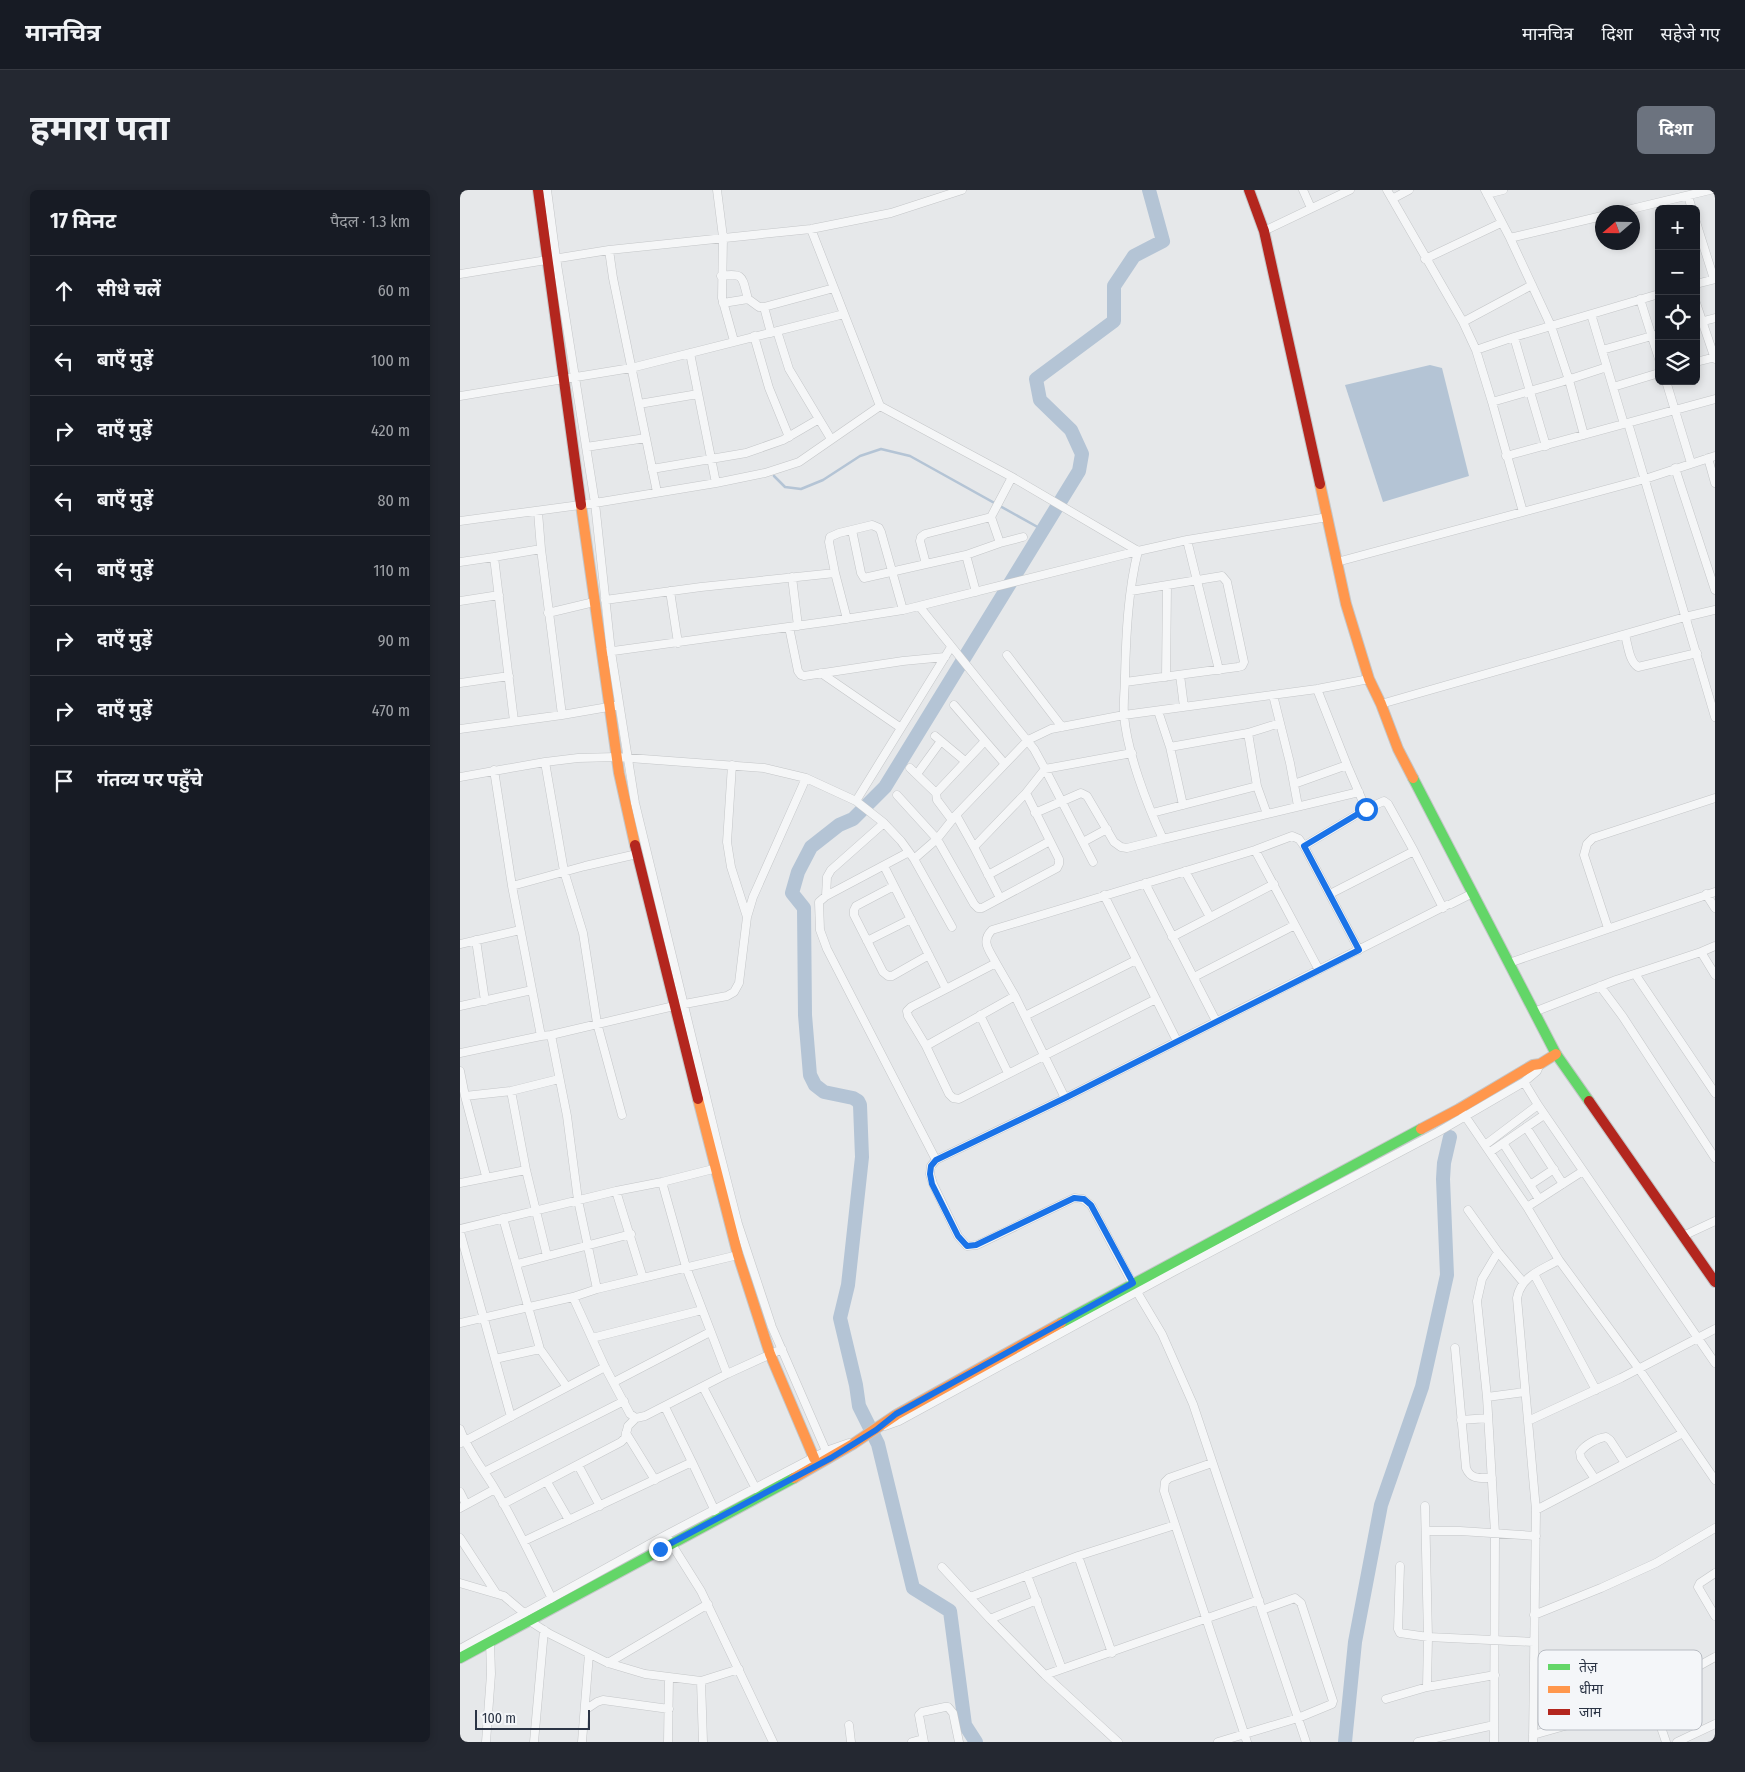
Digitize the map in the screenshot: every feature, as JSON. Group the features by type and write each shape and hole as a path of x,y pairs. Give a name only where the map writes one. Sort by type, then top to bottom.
{"street":[{"path":"538,190 575,376 595,503 605,600 606,652"},
{"path":"547,190 564,378 594,602 606,652 614,706 627,758 679,1006"},
{"path":"717,190 724,237 723,303 734,341"},
{"path":"460,274 609,250 811,229 891,213 962,190"},
{"path":"1249,190 1264,231 1346,604 1369,679 1381,704 1398,749 1556,1054 1715,1282"},
{"path":"1303,190 1311,208"},
{"path":"1264,231 1350,190"},
{"path":"1387,190 1463,322 1476,350 1523,512"},
{"path":"1392,199 1409,190"},
{"path":"1503,190 1486,192 1510,238 1551,326 1569,380 1584,435"},
{"path":"1640,207 1710,190"},
{"path":"1688,196 1691,205"},
{"path":"1510,238 1595,218"},
{"path":"1425,259 1501,223"},
{"path":"811,229 880,406 1012,477 1138,551"},
{"path":"1700,235 1714,279 1700,283"},
{"path":"609,250 613,278 657,492"},
{"path":"722,276 739,275 742,278 748,298 759,307 834,288"},
{"path":"1463,322 1532,285"},
{"path":"1476,350 1655,295"},
{"path":"723,303 748,298"},
{"path":"1602,350 1655,335 1640,299"},
{"path":"764,307 789,369 831,439"},
{"path":"460,396 631,368 844,314"},
{"path":"1591,314 1613,387 1645,478 1715,717"},
{"path":"1700,322 1715,318"},
{"path":"1700,324 1715,358 1700,361"},
{"path":"754,336 769,388 789,437"},
{"path":"1514,337 1546,446"},
{"path":"690,352 716,483"},
{"path":"1492,402 1569,380 1607,366"},
{"path":"1613,387 1655,374"},
{"path":"1667,385 1691,463"},
{"path":"639,404 698,394"},
{"path":"1506,456 1715,400"},
{"path":"460,521 538,512 716,483 765,473 799,462 880,406"},
{"path":"652,469 746,453 789,437 818,420"},
{"path":"586,447 646,438"},
{"path":"1338,562 1645,478 1712,457 1715,483"},
{"path":"1676,468 1715,590"},
{"path":"1000,544 993,515 1012,477"},
{"path":"538,512 548,613 562,715"},
{"path":"926,564 920,541 921,537 925,534 993,515"},
{"path":"606,652 903,610 1187,540 1328,517"},
{"path":"847,619 835,572 829,542 830,538 834,534 872,525 879,528 903,610"},
{"path":"852,530 862,576 868,578 966,555 1023,537"},
{"path":"1187,540 1218,670"},
{"path":"460,562 541,549"},
{"path":"1138,551 1131,591 1126,648 1124,715 1132,753 1152,813 1163,838"},
{"path":"966,555 976,592"},
{"path":"494,557 514,721"},
{"path":"605,600 835,572"},
{"path":"1125,682 1238,667 1242,666 1244,662 1227,582 1222,576 1131,591"},
{"path":"792,577 798,626"},
{"path":"1166,677 1167,585"},
{"path":"670,591 678,643"},
{"path":"460,601 499,595"},
{"path":"548,613 594,602"},
{"path":"919,606 1028,740 1093,862"},
{"path":"1381,704 1715,610"},
{"path":"789,627 798,671 800,675 804,676 903,661 945,657"},
{"path":"1625,635 1632,660 1638,667 1697,652"},
{"path":"859,803 901,728 952,647"},
{"path":"1007,655 1062,727"},
{"path":"821,674 901,728"},
{"path":"1180,675 1184,707"},
{"path":"460,683 509,676"},
{"path":"914,859 937,839 954,818 1028,740 1051,729 1124,715 1317,689 1369,679"},
{"path":"1317,689 1366,809"},
{"path":"1273,695 1298,806"},
{"path":"954,705 1005,764"},
{"path":"460,729 614,706"},
{"path":"614,706 616,757 637,854 679,1006 719,1167 738,1255 770,1354 814,1458"},
{"path":"1158,711 1170,747 1183,804"},
{"path":"1170,747 1248,733 1280,723"},
{"path":"1248,733 1257,786 1267,814"},
{"path":"917,774 938,738 965,761"},
{"path":"936,793 985,741"},
{"path":"974,846 1026,793 1045,769 1132,753"},
{"path":"460,777 545,762 578,758 616,757 732,765 774,770 806,778 859,803 901,841 914,859 952,927"},
{"path":"545,762 564,872 583,933 597,1023 622,1116"},
{"path":"732,765 727,842 731,867 747,917"},
{"path":"1294,784 1347,765"},
{"path":"910,768 936,793 938,800 954,818 974,846 1000,898"},
{"path":"494,770 512,886 541,1036"},
{"path":"460,1053 727,996 734,992 739,984 747,917 753,897 806,778"},
{"path":"1152,813 1257,786"},
{"path":"1036,813 1081,794 1087,796 1114,842 1121,847 1127,848 1359,792"},
{"path":"897,795 937,839 978,908 982,908 1057,868 1059,864 1059,859 1026,793"},
{"path":"1608,928 1584,854 1587,844 1593,838 1715,798"},
{"path":"1304,846 1366,809 1384,801 1388,804 1447,906"},
{"path":"826,896 827,877 831,870 881,821"},
{"path":"1082,842 1107,829"},
{"path":"1065,1098 986,942 986,937 992,930 1255,850 1292,836 1300,839 1359,950"},
{"path":"988,875 1050,841"},
{"path":"1255,850 1319,970"},
{"path":"1330,894 1414,851"},
{"path":"909,852 826,896 819,902 818,910 820,930 825,945 936,1160"},
{"path":"512,886 637,854"},
{"path":"884,866 946,989"},
{"path":"1185,871 1210,917"},
{"path":"1145,883 1216,1021"},
{"path":"1172,936 1274,884"},
{"path":"894,886 856,906 854,910 854,915 867,941 883,972 888,976 892,976 929,955"},
{"path":"1509,963 1715,892"},
{"path":"1306,1742 1193,1404 1162,1334 1091,1205 1084,1199 1074,1198 976,1245 967,1246 958,1236 932,1184 931,1166 936,1160 1065,1098 1473,893"},
{"path":"1706,894 1715,908"},
{"path":"1104,896 1177,1041"},
{"path":"867,941 911,919"},
{"path":"1194,977 1295,925"},
{"path":"460,944 520,930"},
{"path":"476,940 485,1000"},
{"path":"1534,1012 1600,986 1715,946"},
{"path":"1701,952 1715,975"},
{"path":"1025,1016 1136,960"},
{"path":"996,963 911,1007 907,1011 953,1098 958,1099 1156,999"},
{"path":"1635,974 1715,1093"},
{"path":"1600,986 1639,1041 1715,1158"},
{"path":"460,1006 532,990"},
{"path":"926,1046 1015,996"},
{"path":"980,1015 1008,1073"},
{"path":"551,1035 567,1116 578,1200 597,1289"},
{"path":"1462,1112 1533,1064 1540,1064 1556,1054"},
{"path":"460,1649 526,1617 669,1539 756,1488 826,1452 855,1441 876,1430 896,1414 1462,1112 1524,1082 1537,1072 1540,1064"},
{"path":"460,1071 486,1176"},
{"path":"465,1096 511,1090 559,1079"},
{"path":"1524,1082 1544,1115 1715,1363"},
{"path":"511,1090 526,1170 547,1256"},
{"path":"1485,1145 1538,1105"},
{"path":"1462,1112 1527,1207 1559,1260 1639,1369 1715,1480"},
{"path":"1490,1152 1544,1115"},
{"path":"1526,1127 1563,1184"},
{"path":"1503,1143 1540,1199"},
{"path":"511,1417 460,1231 535,1210 662,1182 719,1167"},
{"path":"719,1167 772,1327 826,1452"},
{"path":"1530,1185 1554,1169"},
{"path":"460,1182 526,1170"},
{"path":"1527,1207 1583,1171"},
{"path":"662,1182 686,1267 727,1374"},
{"path":"616,1191 644,1278"},
{"path":"1468,1210 1498,1252 1523,1282"},
{"path":"503,1218 540,1349 567,1387"},
{"path":"1683,1236 1715,1221"},
{"path":"517,1264 630,1234"},
{"path":"1494,1742 1495,1533 1487,1397 1478,1294 1482,1279 1498,1252"},
{"path":"460,1323 573,1297 597,1289 738,1255"},
{"path":"1558,1730 1533,1739 1536,1510 1516,1298 1523,1282 1559,1260"},
{"path":"1534,1274 1596,1390"},
{"path":"573,1297 605,1367 630,1414 636,1418"},
{"path":"592,1338 702,1310"},
{"path":"1528,1421 1596,1390 1715,1330"},
{"path":"614,1382 710,1332"},
{"path":"1455,1348 1467,1472 1473,1478 1492,1478"},
{"path":"494,1359 540,1349"},
{"path":"503,1504 621,1442 628,1426 636,1418 665,1407 727,1374 782,1349"},
{"path":"462,1442 605,1367"},
{"path":"703,1387 756,1488"},
{"path":"1487,1397 1525,1392"},
{"path":"484,1472 624,1401"},
{"path":"665,1407 715,1511"},
{"path":"1461,1420 1488,1418"},
{"path":"460,1429 462,1442 495,1489 552,1599"},
{"path":"1536,1510 1682,1433"},
{"path":"626,1434 655,1480"},
{"path":"1595,1479 1582,1458 1580,1452 1584,1447 1606,1437 1625,1463"},
{"path":"460,1658 490,1641 552,1599 831,1458 855,1441"},
{"path":"524,1542 692,1462"},
{"path":"1212,1462 1168,1478 1165,1482 1164,1491 1246,1738"},
{"path":"578,1466 600,1506"},
{"path":"546,1482 569,1520"},
{"path":"460,1492 463,1506 495,1489"},
{"path":"1425,1506 1428,1637 1427,1688"},
{"path":"970,1597 1078,1556 1175,1525"},
{"path":"1534,1615 1656,1563 1715,1528"},
{"path":"1426,1530 1536,1536"},
{"path":"460,1538 496,1593"},
{"path":"669,1539 708,1604 773,1742"},
{"path":"1078,1556 1112,1653"},
{"path":"1400,1566 1398,1630 1402,1634 1534,1642"},
{"path":"942,1567 1045,1675 1118,1742"},
{"path":"1715,1573 1700,1583 1698,1587 1715,1616"},
{"path":"1027,1575 1062,1670"},
{"path":"460,1583 504,1596 526,1617 544,1630 608,1663 644,1674 701,1681 739,1669"},
{"path":"1218,1742 1246,1738 1329,1706 1333,1701 1301,1603 1296,1598 1262,1610"},
{"path":"990,1619 1037,1600"},
{"path":"1045,1675 1259,1600"},
{"path":"608,1663 708,1604"},
{"path":"534,1742 544,1630"},
{"path":"486,1742 491,1674 490,1641"},
{"path":"582,1742 589,1654"},
{"path":"1702,1664 1715,1657"},
{"path":"1386,1699 1427,1688 1494,1675"},
{"path":"668,1742 669,1677"},
{"path":"701,1681 703,1742"},
{"path":"585,1710 603,1700 668,1709"},
{"path":"912,1742 924,1741 918,1715 922,1712 945,1707 948,1707 952,1713 958,1742"},
{"path":"1677,1742 1715,1724"},
{"path":"849,1725 852,1742"},
{"path":"1418,1742 1494,1725"},
{"path":"1662,1730 1666,1742"}],"water":[{"path":"1430,365 1442,368 1469,476 1383,502 1345,385"}],"waterway":[{"path":"976,1742 965,1725 950,1611 913,1588 878,1444 859,1406 840,1318 848,1285 862,1157 860,1105 853,1098 824,1092 815,1085 810,1075 805,1015 804,908 792,893 798,872 811,847 839,825 853,819 885,787 1079,471 1082,454 1071,430 1040,400 1036,379 1114,321 1114,286 1134,256 1163,241 1149,190"},
{"path":"774,476 785,487 801,489 823,480 860,456 881,449 910,456 1043,530"},
{"path":"1345,1742 1355,1642 1381,1505 1422,1387 1447,1275 1443,1179 1444,1163 1450,1137"}],"traffic: fast":[{"path":"1413,778 1556,1054 1589,1101"},
{"path":"1061,1323 1421,1129"},
{"path":"460,1658 794,1478"}],"traffic: slow":[{"path":"1320,484 1346,604 1369,679 1381,704 1398,749 1413,778"},
{"path":"581,505 619,773 635,845"},
{"path":"1421,1129 1533,1065 1540,1064 1556,1054"},
{"path":"698,1099 738,1255 770,1354 814,1458"},
{"path":"794,1478 853,1444 896,1415 1061,1323"}],"traffic: jam":[{"path":"538,190 581,505"},
{"path":"1249,190 1264,231 1320,484"},
{"path":"635,845 698,1099"},
{"path":"1589,1101 1715,1282"}],"route":[{"path":"660,1549 831,1458 855,1441 876,1430 896,1414 1133,1283 1091,1205 1084,1199 1074,1198 976,1245 967,1246 958,1236 932,1184 931,1166 936,1160 1065,1098 1359,950 1304,846 1366,809"}]}
